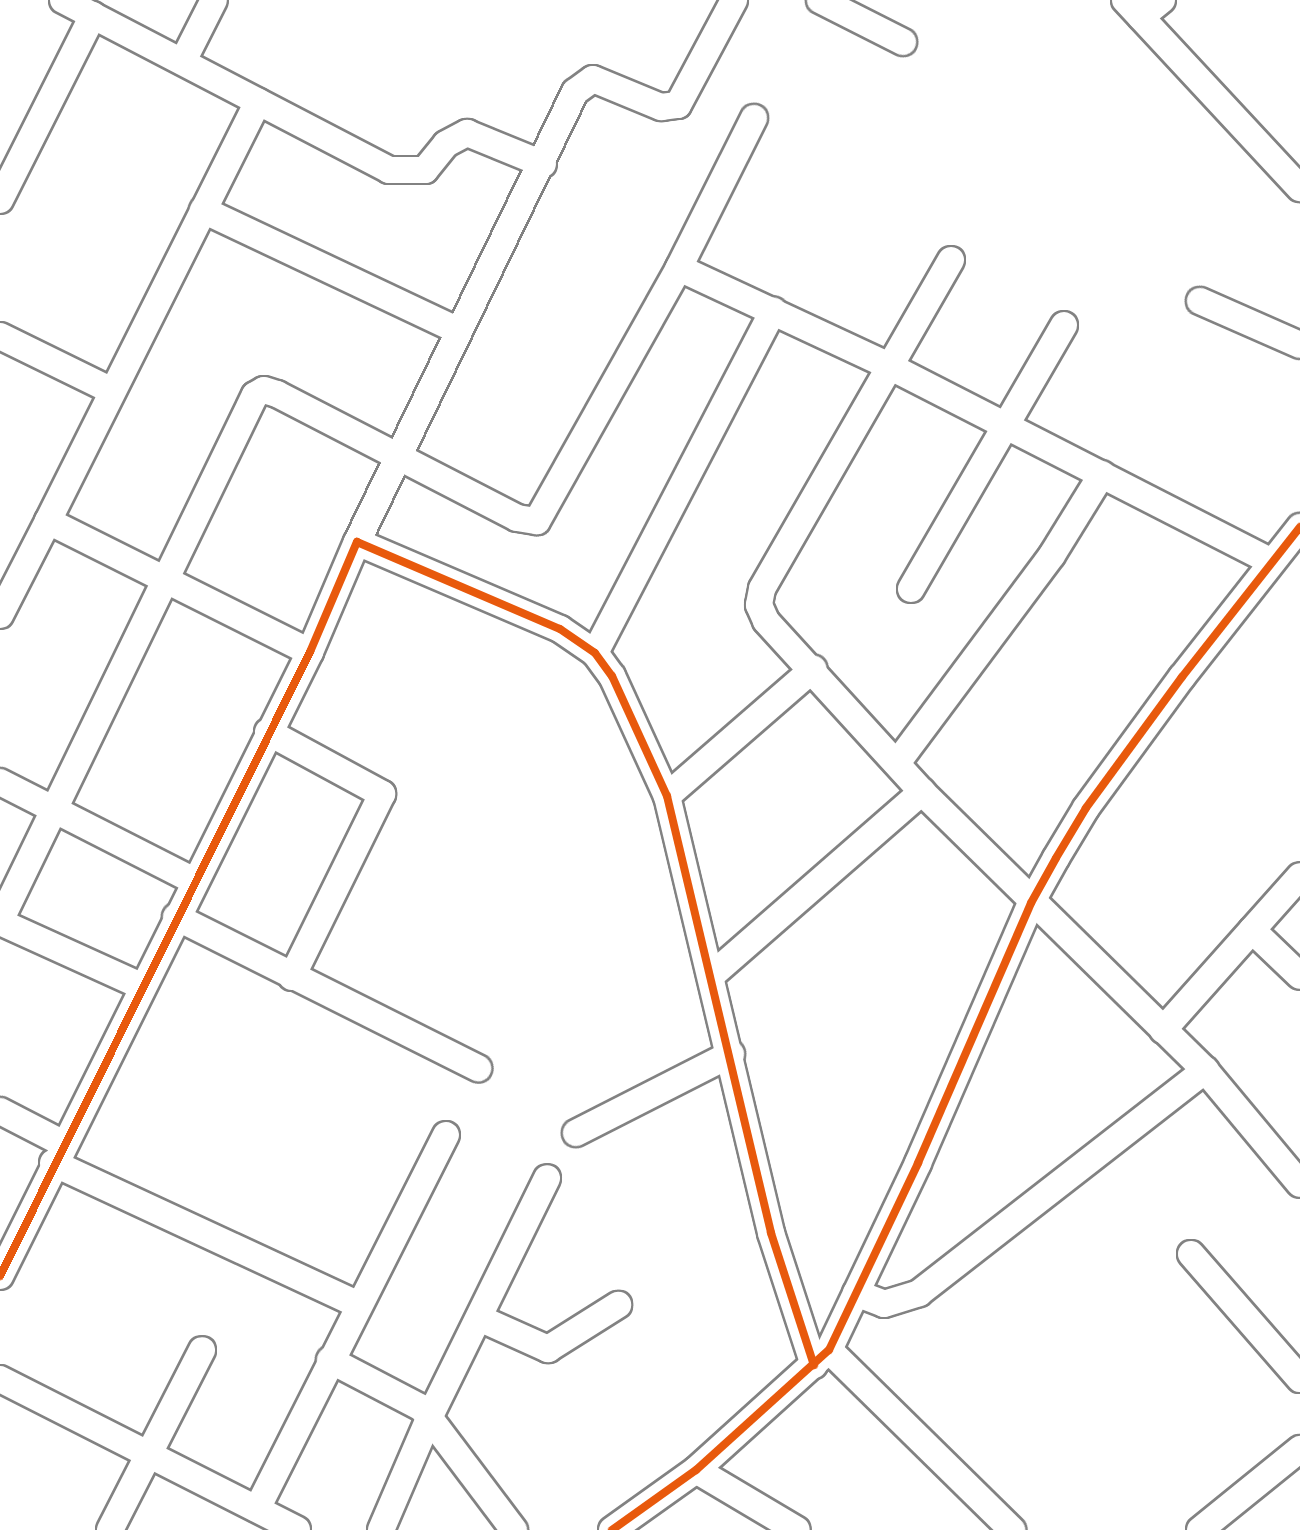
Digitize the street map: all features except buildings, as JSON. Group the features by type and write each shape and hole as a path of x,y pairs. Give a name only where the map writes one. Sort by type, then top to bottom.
{"street":[{"path":"63,0 389,170 425,170 446,144 467,133 543,164"},
{"path":"183,61 214,0"},
{"path":"0,1276 58,1153 310,652 357,542 583,83 605,81 661,107 678,105 734,0"},
{"path":"820,0 903,42"},
{"path":"1162,0 1133,8 1300,188"},
{"path":"0,200 93,15"},
{"path":"0,615 110,390 258,102"},
{"path":"141,986 1,920 246,410 264,390 402,456 528,523 537,521 679,268 754,118"},
{"path":"203,210 459,331"},
{"path":"951,260 762,589 759,605 766,621 922,792 1031,903 1205,1070 1300,1184"},
{"path":"679,268 891,367 1270,561"},
{"path":"1200,301 1300,345"},
{"path":"595,653 773,311"},
{"path":"911,589 1001,425 1064,325"},
{"path":"0,336 110,390"},
{"path":"897,763 1052,555 1102,474"},
{"path":"48,521 310,652"},
{"path":"612,1530 696,1470 821,1357 856,1293 1031,903 1086,808 1270,561 1300,527"},
{"path":"357,542 560,629 595,653 612,676 667,796 731,1054 771,1233 821,1357 1012,1530"},
{"path":"667,796 813,669"},
{"path":"268,732 382,794 292,977"},
{"path":"0,782 194,881"},
{"path":"712,975 922,792"},
{"path":"1163,1030 1300,876"},
{"path":"176,917 478,1068"},
{"path":"1252,930 1300,976"},
{"path":"576,1133 731,1054"},
{"path":"856,1293 884,1304 919,1293 1205,1070"},
{"path":"0,1111 58,1153 359,1305"},
{"path":"257,1509 446,1135"},
{"path":"381,1530 430,1416 547,1178"},
{"path":"1191,1254 1300,1379"},
{"path":"479,1318 548,1349 618,1305"},
{"path":"110,1530 202,1350"},
{"path":"330,1360 430,1416 514,1530"},
{"path":"0,1379 297,1530"},
{"path":"1200,1530 1300,1449"},
{"path":"696,1470 797,1530"}],"cycle path":[{"path":"612,1530 696,1470 829,1350 918,1163 1031,903 1056,858 1086,808 1182,677 1300,527"},
{"path":"0,1276 310,652 357,542 560,629 595,653 612,676 667,796 771,1233 814,1365"}]}
